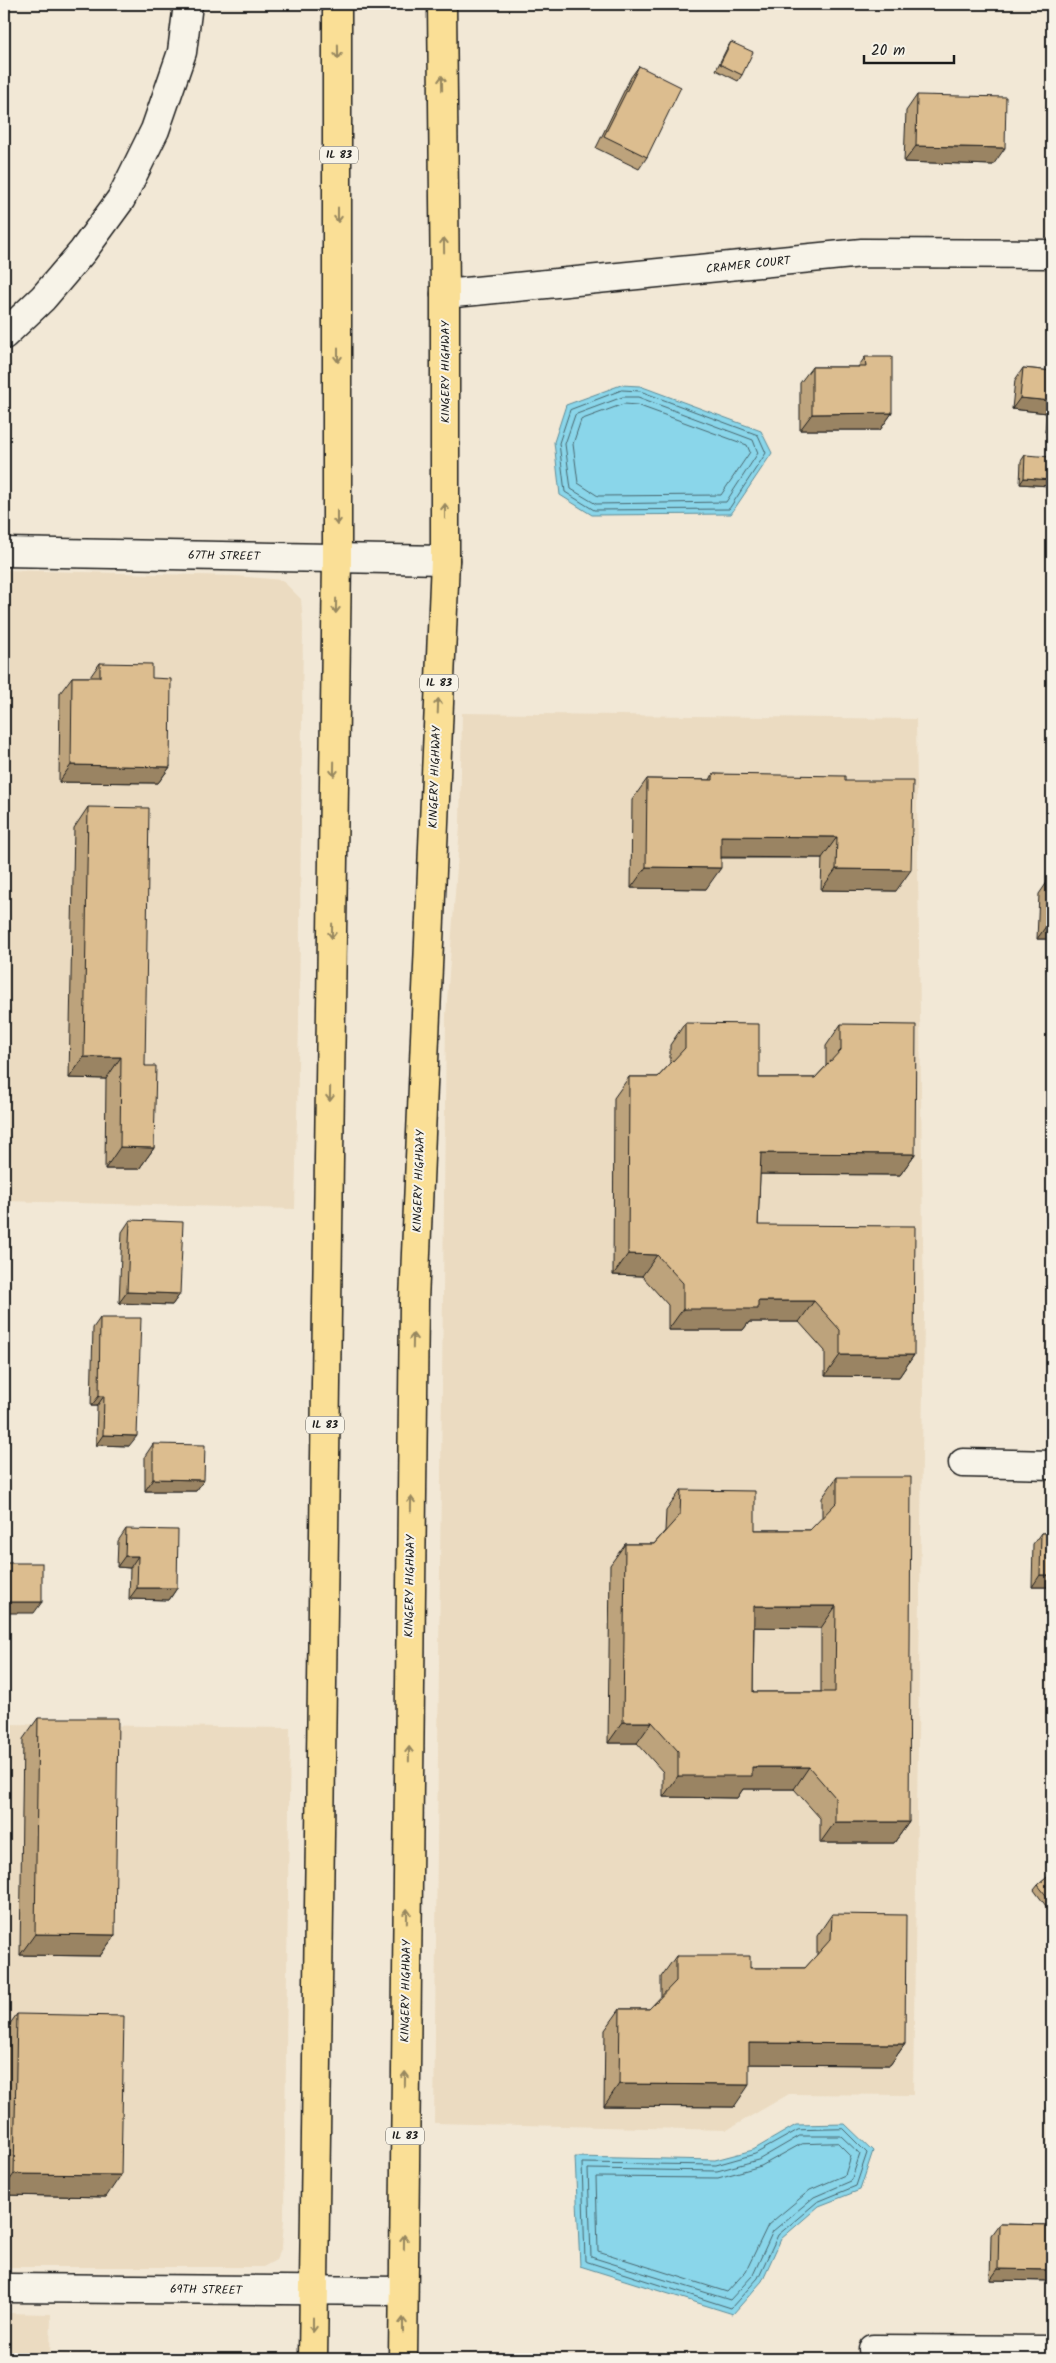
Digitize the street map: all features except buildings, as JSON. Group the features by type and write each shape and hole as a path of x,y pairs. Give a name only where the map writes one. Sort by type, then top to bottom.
{"highway":[{"name":"IL 83","path":"313,2359 337,558 337,4"},
{"name":"KINGERY HIGHWAY","path":"403,2359 414,1301 445,560 442,4"}],"street":[{"path":"4,336 49,291 83,251 121,199 155,130 182,52 188,4"},
{"name":"CRAMER COURT","path":"445,294 862,253 1052,254"},
{"name":"67TH STREET","path":"4,552 445,560"},
{"path":"963,1464 1052,1465"},
{"name":"69TH STREET","path":"8,2288 403,2290"},
{"path":"873,2349 1052,2350"}],"shaded area":[{"path":"4,570 236,576 282,580 301,599 303,624 295,1209 4,1201"},
{"path":"462,713 916,719 924,1314 913,2095 789,2094 727,2130 434,2123 446,1014 460,826"},
{"path":"4,1724 290,1728 284,2220 282,2247 276,2260 263,2267 4,2267"},
{"path":"4,2313 51,2314 50,2359 4,2359"}],"water":[{"path":"621,385 640,386 761,431 772,453 731,514 592,515 560,495 554,442 566,405"},
{"path":"845,2124 873,2151 860,2190 819,2206 781,2239 762,2281 733,2314 580,2266 575,2157 715,2160 753,2150 796,2125"}]}
